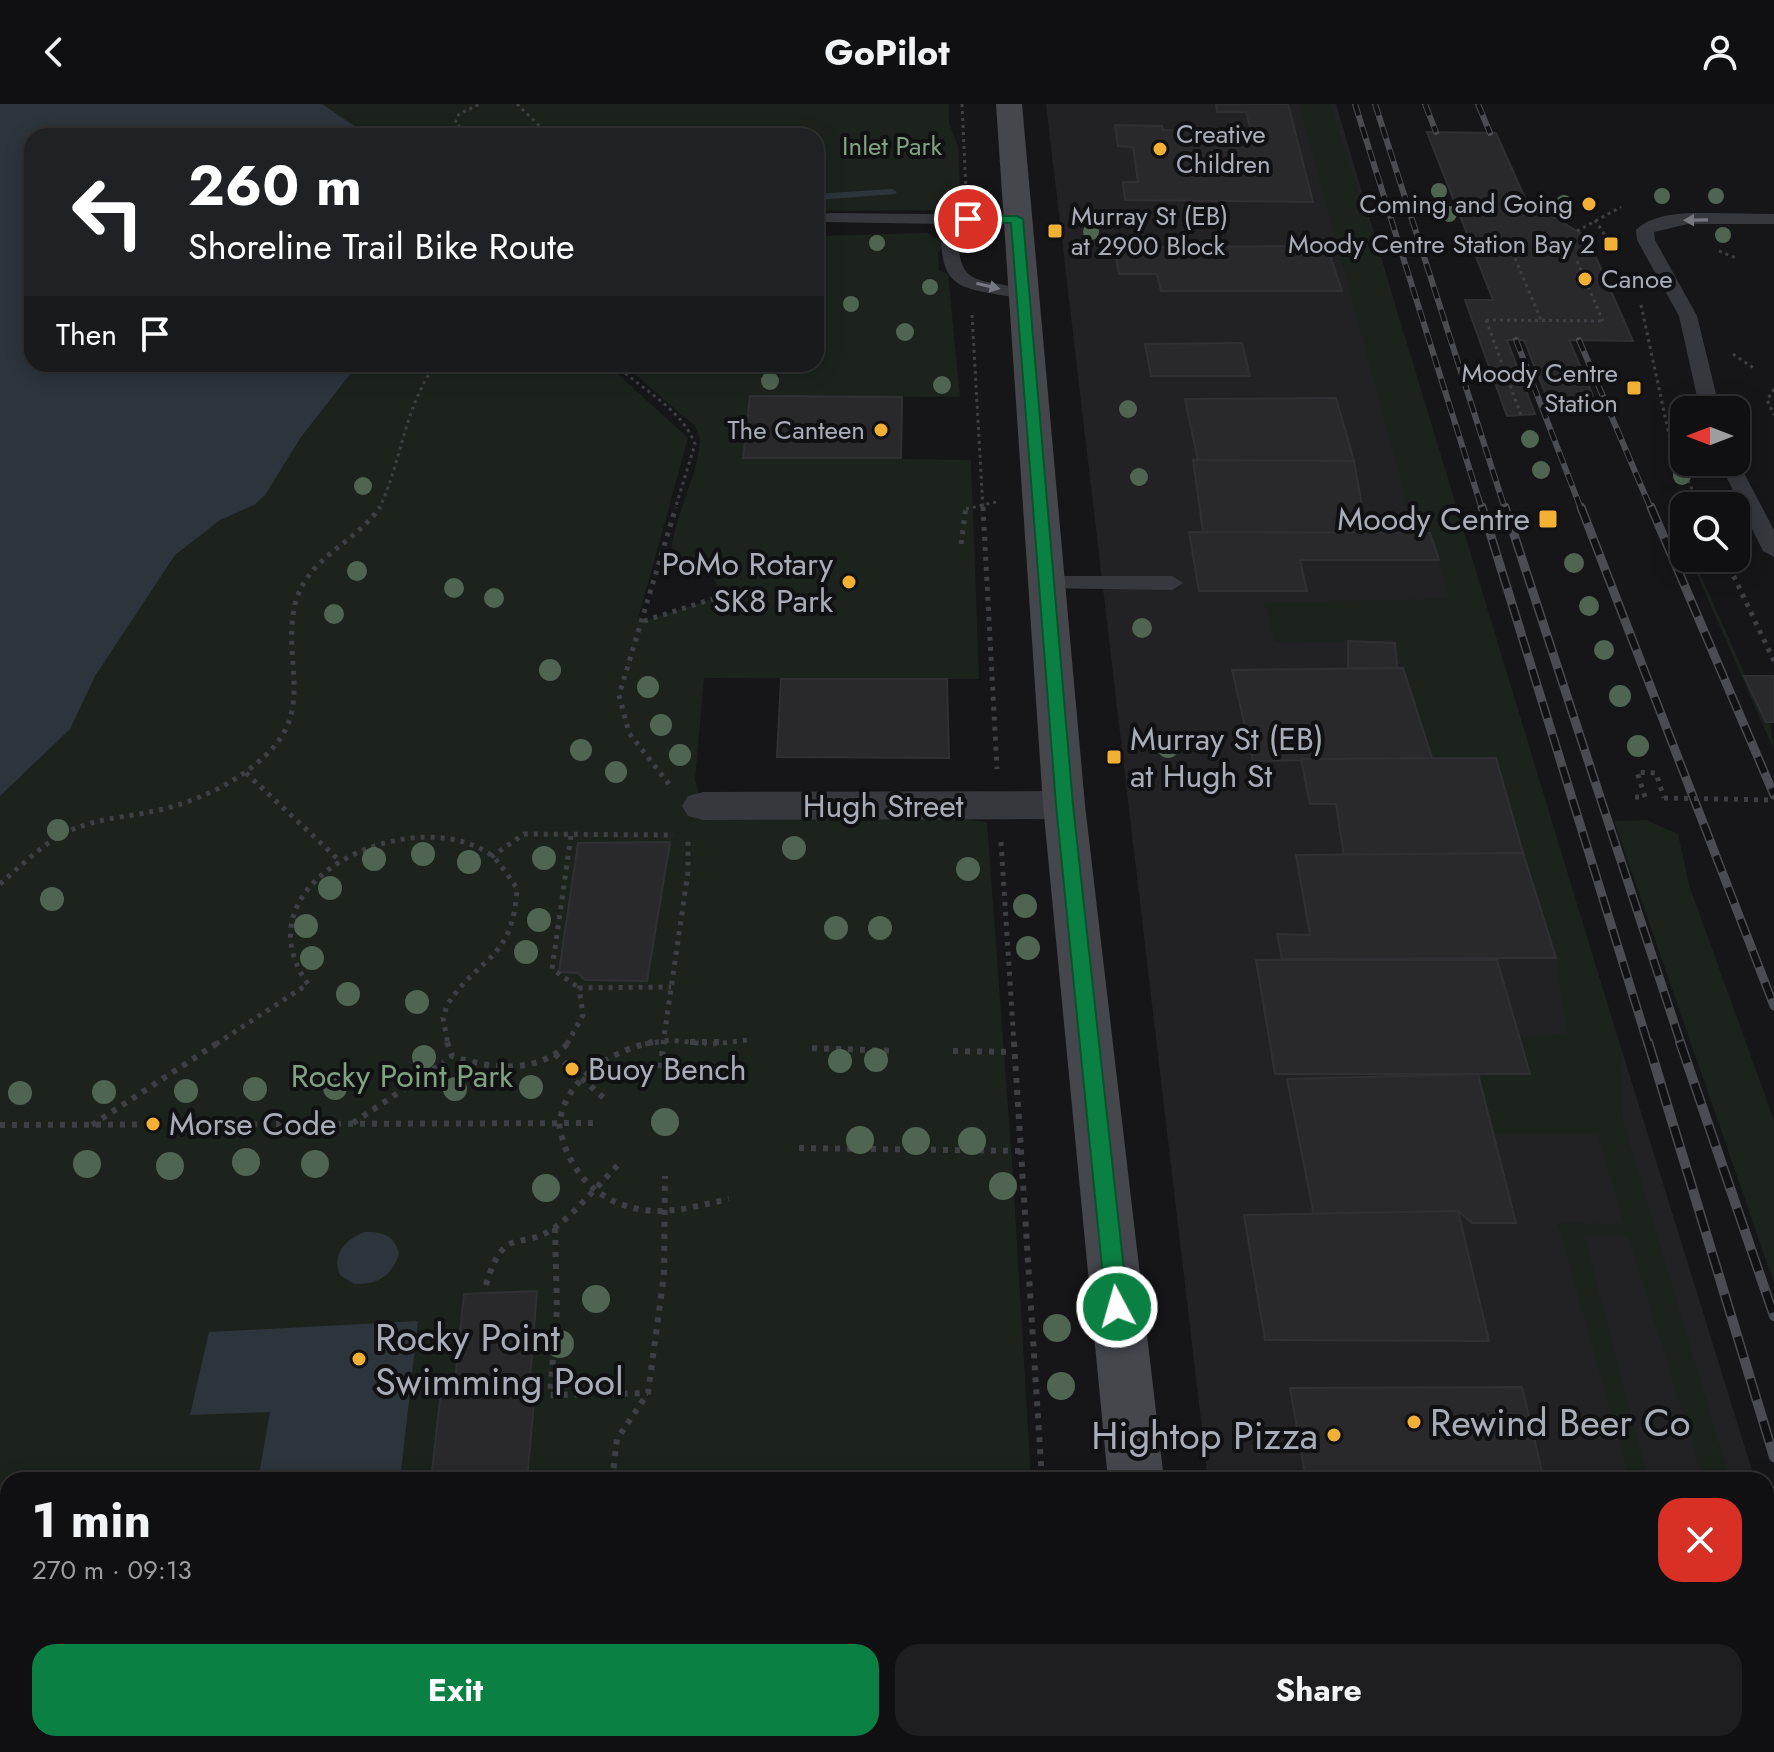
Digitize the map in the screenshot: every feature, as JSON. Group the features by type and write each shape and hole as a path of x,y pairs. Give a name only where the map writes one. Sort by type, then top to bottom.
{"main road":[{"path":"1009,104 1064,805 1135,1472"}],"street":[{"name":"Hugh Street","path":"688,812 1064,805"}],"lane":[{"path":"830,218 1017,219"},
{"path":"951,219 949,261 954,272 965,280 1023,294"},
{"path":"1707,396 1688,316 1646,240 1645,230 1658,223 1678,220 1774,219"},
{"path":"1736,476 1774,551"},
{"path":"1047,583 1172,583"}],"path":[{"path":"461,128 455,123 459,114 480,104"},
{"path":"517,104 542,128"},
{"path":"962,104 967,194"},
{"path":"1595,220 1611,244"},
{"path":"1577,231 1595,220 1604,223"},
{"path":"1507,239 1541,320"},
{"path":"1521,415 1486,320 1603,321 1577,261"},
{"path":"1640,299 1671,444 1693,492"},
{"path":"972,309 989,651 997,713 997,771"},
{"path":"1732,365 1732,352 1755,369"},
{"path":"0,884 43,849 76,828 199,797 246,773 280,740 296,712 291,646 295,605 303,582 316,563 355,535 380,507 414,394 430,372"},
{"path":"623,372 683,421 692,431 695,444 672,513 644,621 626,663 619,695 629,733 688,812 688,872 660,1068"},
{"path":"1774,389 1767,400 1774,415"},
{"path":"961,544 966,506 996,502"},
{"path":"1732,572 1774,661"},
{"path":"644,621 722,596"},
{"path":"1635,797 1645,797 1637,772 1656,773 1664,798 1774,800"},
{"path":"246,773 340,861"},
{"path":"491,857 524,834 571,836 688,812"},
{"path":"1000,829 1041,1472"},
{"path":"92,1125 308,984 298,974 291,955 290,931 296,904 350,853 388,842 426,838 464,843 491,857 517,888 516,914 503,947 448,998 441,1032 452,1056 475,1066 517,1067 547,1060 569,1044 582,1021 584,998 579,988 552,969 571,836"},
{"path":"579,988 671,987"},
{"path":"729,1199 664,1212 626,1206 592,1192 569,1164 559,1123 567,1100 582,1079 613,1055 664,1040 714,1044 735,1038 748,1040"},
{"path":"812,1048 895,1051"},
{"path":"953,1051 1013,1052"},
{"path":"555,1054 607,1101"},
{"path":"352,1124 444,1062"},
{"path":"0,1125 599,1123"},
{"path":"799,1148 1020,1151"},
{"path":"486,1285 494,1258 506,1245 555,1228 619,1164"},
{"path":"613,1472 617,1439 648,1393 664,1275 665,1176"},
{"path":"555,1228 557,1309 550,1395 648,1393"}],"shaded area":[{"path":"0,104 322,104 357,128 24,128 24,372 352,372 301,437 265,495 254,505 220,520 175,555 95,676 70,729 0,796"},
{"path":"1046,104 1336,104 1477,583 1753,1472 1207,1472"},
{"path":"365,1232 387,1236 395,1243 399,1254 382,1278 354,1284 340,1275 337,1260 346,1243"},
{"path":"418,1321 401,1472 259,1472 270,1412 190,1415 209,1332"}],"green space":[{"name":"Inlet Park","path":"0,104 949,104 949,123 958,146 961,206 946,210 824,211 824,128 24,128"},
{"path":"1299,104 1330,104 1402,327 1621,1049 1622,1118 1728,1472 1702,1472 1628,1236 1584,1235 1646,1472 1628,1472 1558,1223 1624,1224 1598,1135 1494,1135 1478,1074 1529,1074 1519,1038 1567,1034 1556,958 1496,758 1432,758 1394,640 1275,642 1264,602 1450,599 1430,533 1415,533"},
{"name":"Rocky Point Park","path":"928,233 934,238 947,238 947,246 938,252 939,270 948,274 960,397 750,396 743,457 971,460 979,679 704,678 695,780 703,806 961,805 967,820 987,822 1031,1472 0,1472 0,240 24,333 24,372 616,372 688,438 639,616 644,621 722,596 713,577 725,562 670,566 675,531 695,470 700,439 695,426 632,372 824,372 824,236"},
{"path":"1696,572 1699,572 1766,722 1770,722 1774,750"},
{"path":"1646,820 1678,834 1689,885 1774,1120 1774,1283 1614,821"}],"building":[{"path":"1216,104 1288,104 1313,202 1125,200 1123,182 1138,182 1133,147 1118,146 1115,125 1162,126 1163,130 1251,131 1246,112 1217,112"},
{"path":"1427,132 1496,133 1533,216 1548,214 1587,237 1633,341 1569,340 1594,398 1547,398 1524,340 1507,340 1535,414 1507,416 1465,300 1493,300"},
{"path":"1327,246 1342,291 1161,291 1157,274 1119,274 1114,247"},
{"path":"1242,343 1250,376 1151,376 1145,344"},
{"path":"750,396 902,397 901,458 743,458"},
{"path":"1336,398 1354,461 1198,461 1185,399"},
{"path":"1193,460 1354,461 1367,533 1203,532"},
{"path":"1189,532 1430,533 1439,560 1300,560 1307,591 1199,591"},
{"path":"1348,641 1395,643 1397,668 1348,668"},
{"path":"1403,668 1432,758 1253,761 1232,670"},
{"path":"1744,676 1774,676 1774,722 1766,722"},
{"path":"781,679 947,679 949,758 777,757"},
{"path":"1496,758 1523,853 1344,856 1336,804 1310,804 1301,759"},
{"path":"670,842 647,981 585,980 578,973 559,972 578,843"},
{"path":"1523,853 1556,958 1282,959 1277,934 1310,935 1296,855"},
{"path":"1256,960 1497,960 1530,1074 1275,1074"},
{"path":"1478,1074 1516,1223 1472,1223 1458,1211 1314,1216 1287,1079"},
{"path":"1458,1211 1489,1341 1265,1340 1244,1215"},
{"path":"537,1291 530,1378 455,1382 464,1294"},
{"path":"536,1378 528,1472 432,1472 442,1383"},
{"name":"Rewind Beer Co","path":"1522,1387 1542,1472 1305,1472 1290,1388"}],"waterway":[{"path":"824,196 892,192"}],"railway":[{"path":"1355,104 1482,509"},
{"path":"1375,104 1505,509"},
{"path":"1425,104 1436,132"},
{"path":"1478,104 1490,133"},
{"path":"1516,340 1581,509"},
{"path":"1579,340 1651,509"},
{"path":"1482,507 1648,1044"},
{"path":"1505,507 1681,1044"},
{"path":"1581,507 1774,1006"},
{"path":"1651,507 1774,795"},
{"path":"1648,1042 1774,1457"},
{"path":"1680,1042 1774,1316"}],"place":[{"name":"Creative Children","path":"1160,149"},
{"name":"Coming and Going","path":"1589,204"},
{"name":"Murray St (EB) at 2900 Block","path":"1055,231"},
{"name":"Moody Centre Station Bay 2","path":"1611,244"},
{"name":"Canoe","path":"1585,279"},
{"name":"Moody Centre Station","path":"1634,388"},
{"name":"The Canteen","path":"881,430"},
{"name":"Moody Centre","path":"1548,519"},
{"name":"PoMo Rotary SK8 Park","path":"849,582"},
{"name":"Murray St (EB) at Hugh St","path":"1114,757"},
{"name":"Buoy Bench","path":"572,1069"},
{"name":"Morse Code","path":"153,1124"},
{"name":"Rocky Point Swimming Pool","path":"359,1359"},
{"name":"Rewind Beer Co","path":"1414,1422"},
{"name":"Hightop Pizza","path":"1334,1435"}],"route":[{"path":"968,219 1017,219 1064,805 1117,1307"}]}
